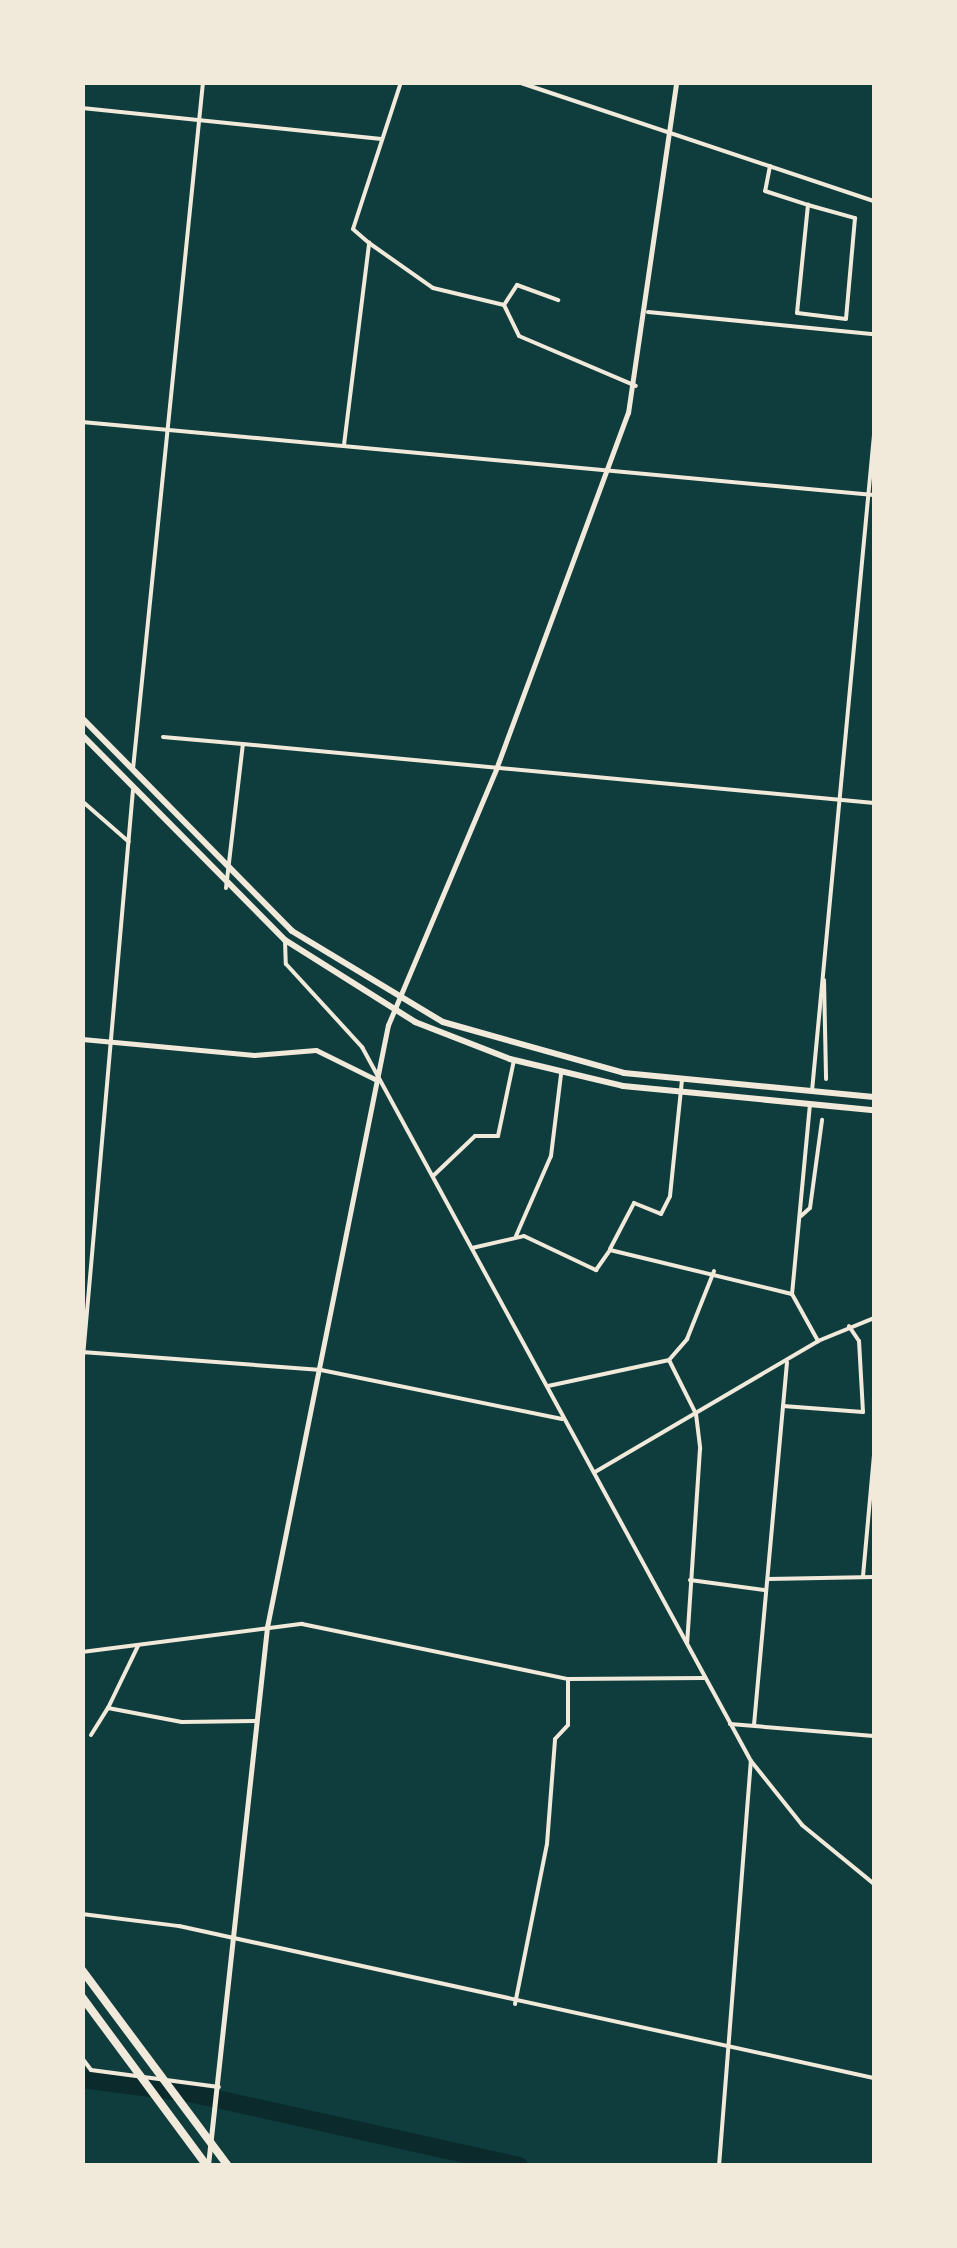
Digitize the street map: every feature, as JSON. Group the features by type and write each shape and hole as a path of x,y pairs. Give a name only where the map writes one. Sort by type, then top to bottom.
{"highway":[{"path":"82,1970 228,2166"},
{"path":"82,1997 208,2166"}],"main road":[{"path":"82,718 228,873 335,962 396,998 566,1063 682,1079 874,1097"},
{"path":"82,739 92,745 226,888 285,940 392,1010 514,1060 562,1074 680,1092 874,1110"}],"street":[{"path":"133,771 202,82"},
{"path":"402,82 353,229 433,288 504,305"},
{"path":"518,82 874,200"},
{"path":"208,2166 267,1627 376,1079 396,998 496,769 636,386 676,82"},
{"path":"82,108 382,139"},
{"path":"770,165 765,190 856,218 846,319 797,314 808,206"},
{"path":"344,445 369,243"},
{"path":"504,305 517,285 558,300"},
{"path":"504,305 519,336 636,386"},
{"path":"648,312 874,334"},
{"path":"82,422 872,494"},
{"path":"812,1091 872,494 874,435"},
{"path":"163,736 874,803"},
{"path":"226,888 243,744"},
{"path":"82,1368 134,790"},
{"path":"82,801 129,842"},
{"path":"285,940 286,964 352,1030 750,1761 802,1825 874,1884"},
{"path":"824,980 826,1079"},
{"path":"82,1040 254,1055 316,1050 376,1079"},
{"path":"433,1176 475,1136 498,1136 514,1060"},
{"path":"516,1236 551,1156 562,1074"},
{"path":"472,1248 516,1236 596,1270 634,1203 661,1214 670,1196 682,1079"},
{"path":"810,1104 792,1294 818,1341"},
{"path":"800,1216 810,1208 822,1120"},
{"path":"610,1250 714,1271 792,1294"},
{"path":"548,1386 668,1360 688,1339 714,1271"},
{"path":"593,1473 818,1341 874,1318"},
{"path":"850,1326 859,1341 863,1412"},
{"path":"83,1352 321,1370 564,1420"},
{"path":"668,1360 696,1414 687,1644"},
{"path":"754,1725 787,1362"},
{"path":"783,1406 874,1413"},
{"path":"863,1576 874,1455"},
{"path":"768,1579 874,1577"},
{"path":"690,1580 766,1590"},
{"path":"82,1652 302,1624 568,1679 704,1678"},
{"path":"92,1735 138,1646"},
{"path":"514,2004 547,1844 555,1739 568,1725 568,1679"},
{"path":"108,1708 165,1720 256,1720"},
{"path":"728,1724 874,1736"},
{"path":"719,2166 750,1761"},
{"path":"83,1914 231,1941 874,2078"},
{"path":"82,2058 91,2070 219,2087"}],"waterway":[{"path":"82,2079 194,2094 519,2166"}]}
